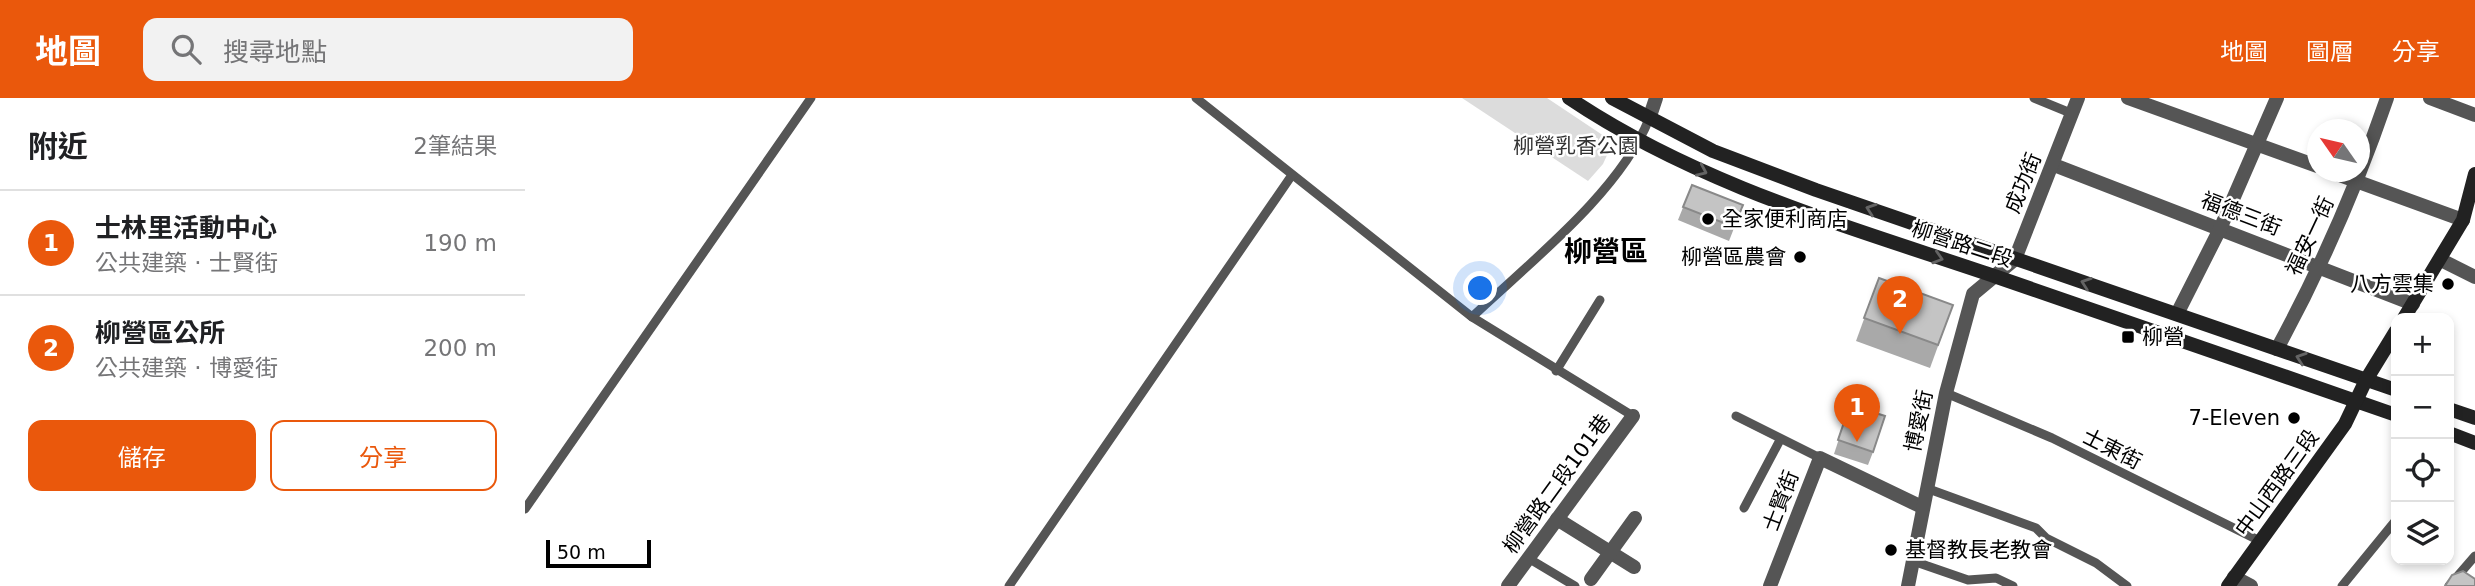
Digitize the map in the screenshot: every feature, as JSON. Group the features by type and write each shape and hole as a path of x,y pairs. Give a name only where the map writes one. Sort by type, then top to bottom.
{"street":[{"name":"柳營路二段","path":"1569,98 1640,142 1706,173 1890,243 2391,413"},
{"name":"柳營路二段","path":"1612,98 1713,151 2015,259 2391,388"},
{"path":"1649,119 1656,98"},
{"name":"成功街","path":"1993,276 2015,259 2078,98"},
{"path":"2128,98 2307,162"},
{"path":"2177,314 2220,229 2277,98"},
{"name":"福安一街","path":"2370,148 2388,98"},
{"path":"2430,98 2475,115"},
{"name":"福德三街","path":"2054,165 2413,304"},
{"path":"2407,313 2441,260 2462,220 2475,174"},
{"path":"2358,182 2462,220"},
{"name":"福安一街","path":"2277,349 2321,268 2358,182"},
{"path":"2441,260 2475,277"},
{"name":"博愛街","path":"1908,586 1946,393 1973,294 1993,276"},
{"name":"中山西路三段","path":"2231,582 2345,424 2366,380 2391,339"},
{"path":"2454,411 2475,418"},
{"name":"柳營路二段101巷","path":"1508,586 1633,416"},
{"path":"2454,435 2475,443"},
{"name":"士賢街","path":"1770,586 1820,458 1922,507"},
{"path":"1591,579 1635,518"},
{"path":"1557,519 1634,567"},
{"path":"2231,582 2251,586"}],"lane":[{"path":"525,509 811,98"},
{"name":"柳營路二段101巷","path":"1196,98 1472,317 1633,416"},
{"path":"2034,98 2073,114"},
{"path":"1472,317 1589,205 1640,142 1649,119"},
{"path":"1009,586 1293,175"},
{"path":"1556,371 1600,300"},
{"name":"士東街","path":"1946,393 2052,438 2260,541"},
{"path":"1736,416 1820,458"},
{"path":"1744,508 1780,440"},
{"path":"1926,488 2036,528 2046,538 2096,563 2127,586"},
{"path":"2342,586 2391,526"},
{"path":"2449,586 2475,556"},
{"path":"1528,558 1575,586"},
{"path":"1913,561 1968,580 1996,578 2013,586"}],"green space":[{"name":"柳營乳香公園","path":"1462,98 1547,98 1613,142 1603,164 1588,181"}],"building":[{"path":"1692,185 1743,205 1734,227 1683,207"},
{"path":"1879,278 1953,305 1938,345 1864,318"},
{"path":"1850,405 1885,416 1873,452 1838,440"},
{"path":"2463,571 2475,579 2475,586 2445,586 2452,575"}],"place":[{"name":"全家便利商店","path":"1708,219"},
{"name":"柳營區農會","path":"1800,257"},
{"name":"八方雲集","path":"2448,284"},
{"name":"柳營區公所","path":"1900,334"},
{"name":"柳營","path":"2128,337"},
{"name":"7-Eleven","path":"2294,418"},
{"name":"士林里活動中心","path":"1857,442"},
{"name":"基督教長老教會","path":"1891,550"}],"district":[{"name":"柳營區","path":"1606,251"}]}
